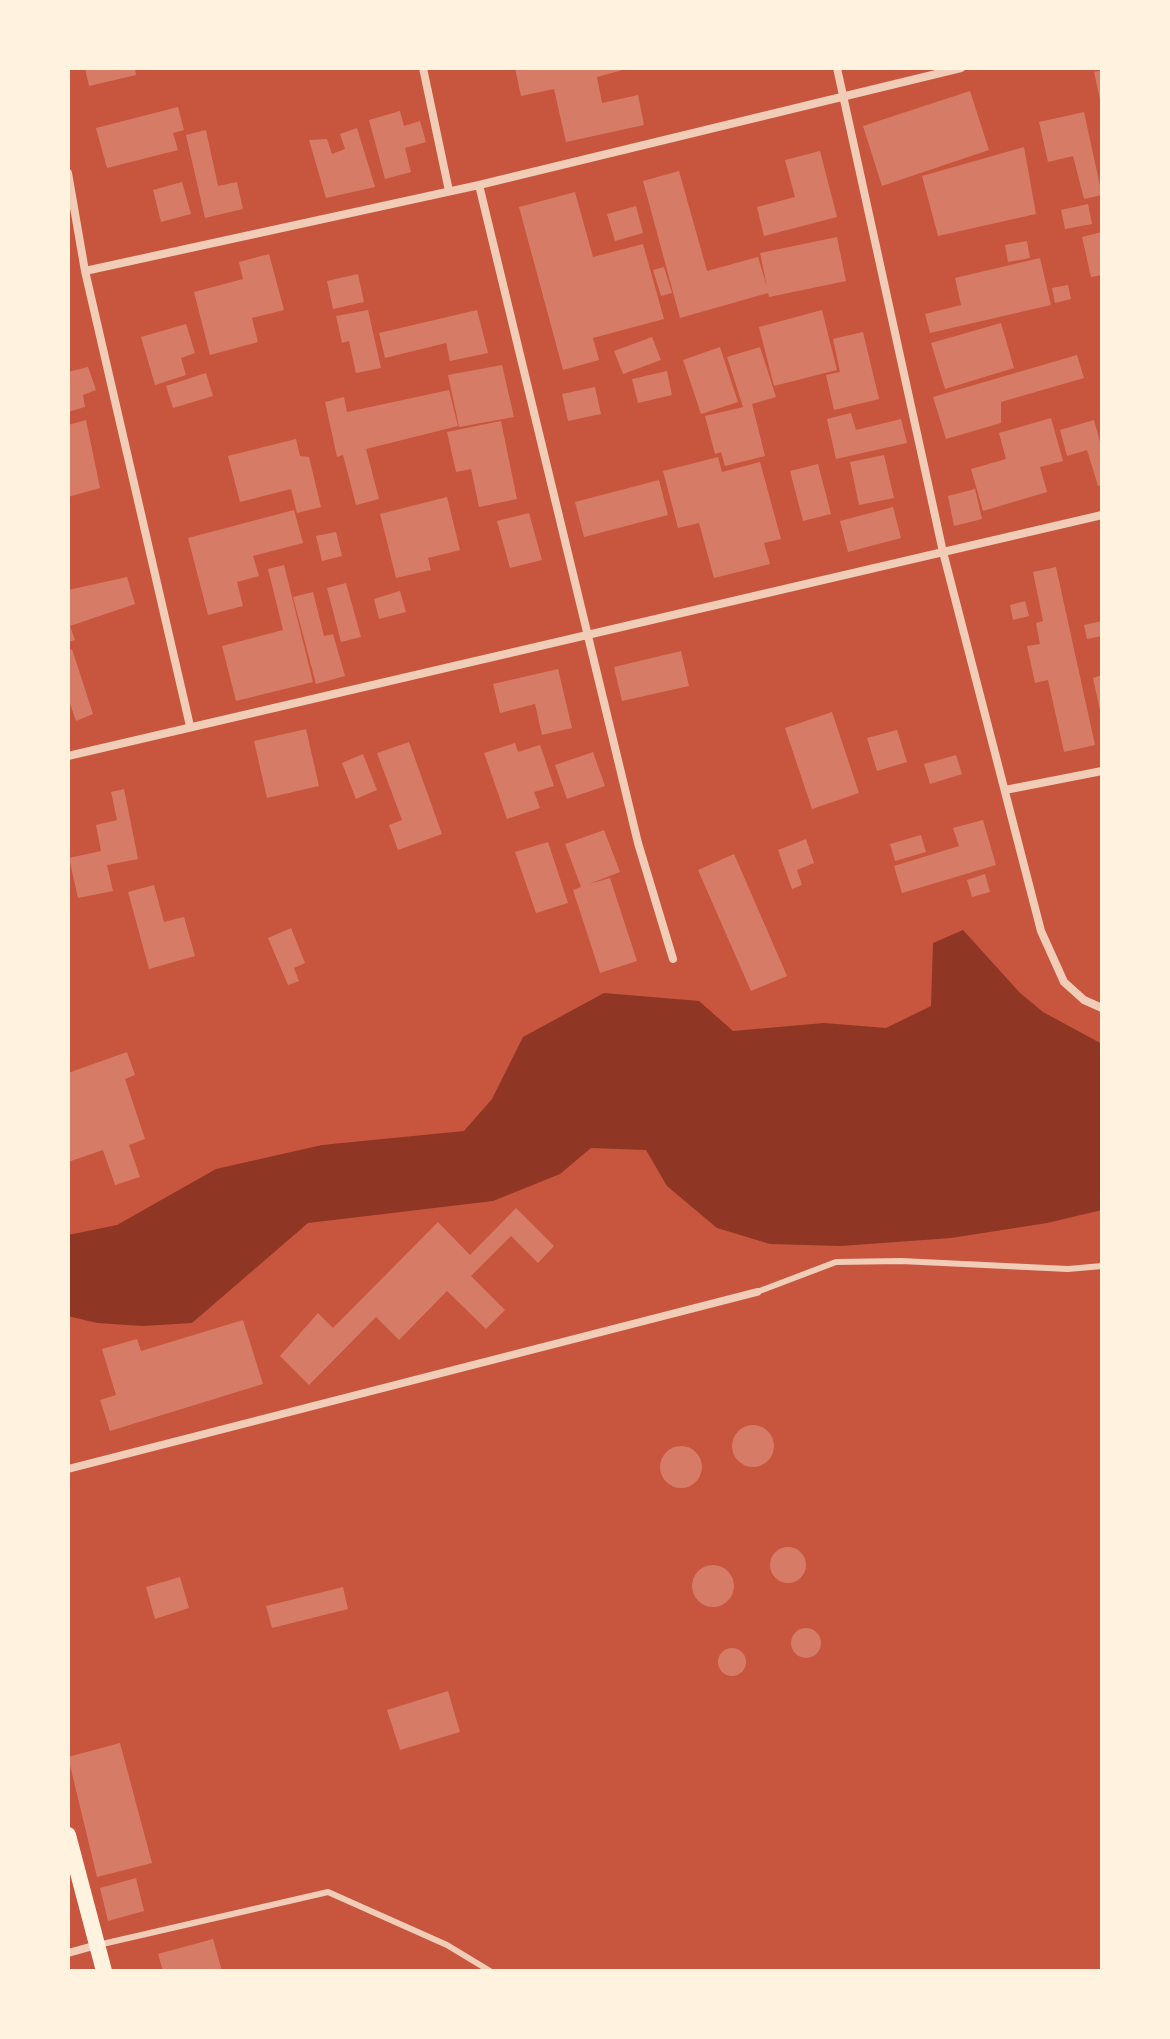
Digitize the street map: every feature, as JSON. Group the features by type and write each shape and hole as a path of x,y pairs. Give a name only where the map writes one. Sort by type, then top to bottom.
{"main road":[{"path":"68,1835 104,1971"}],"street":[{"path":"423,68 449,191"},
{"path":"837,68 943,552 1041,931 1064,982 1084,1000 1102,1008"},
{"path":"85,271 479,185 961,68"},
{"path":"68,174 85,271 190,726"},
{"path":"479,185 638,843 673,959"},
{"path":"68,756 1102,515"},
{"path":"1005,790 1102,771"},
{"path":"68,1469 757,1292"},
{"path":"68,1953 98,1945"}],"lane":[{"path":"757,1292 836,1262 901,1261 1068,1269 1102,1266"},
{"path":"98,1945 328,1892 447,1945 490,1971"}],"shaded area":[{"path":"963,930 1020,993 1043,1012 1102,1044 1102,1210 1047,1223 951,1238 841,1246 770,1244 717,1228 667,1186 646,1150 591,1148 560,1174 493,1201 308,1223 192,1323 143,1326 97,1323 68,1316 68,1235 117,1225 216,1169 322,1145 464,1131 492,1099 523,1037 604,993 699,1001 733,1031 824,1023 886,1028 931,1006 933,943"}],"building":[{"path":"85,68 135,68 136,75 89,86"},
{"path":"515,68 630,68 597,77 602,103 638,95 644,125 566,142 554,89 521,96"},
{"path":"1102,70 1102,104 1101,104 1094,72"},
{"path":"970,91 989,150 882,186 863,126"},
{"path":"178,107 184,130 173,133 178,150 107,168 96,128"},
{"path":"400,111 404,126 420,121 426,142 405,148 411,172 385,179 369,120"},
{"path":"1084,112 1102,195 1084,199 1073,156 1048,162 1039,122"},
{"path":"357,128 375,187 326,198 309,140 327,139 332,154 345,149 340,134"},
{"path":"206,130 218,186 237,182 243,209 205,218 186,135"},
{"path":"1024,147 1036,214 938,236 922,176"},
{"path":"820,151 837,217 764,236 757,207 795,197 785,160"},
{"path":"679,171 707,271 758,257 767,287 760,253 837,237 846,281 769,297 768,293 680,318 643,181"},
{"path":"182,182 191,214 161,222 153,190"},
{"path":"575,192 593,257 643,244 664,319 593,338 599,360 563,370 519,207"},
{"path":"1088,204 1092,224 1065,229 1061,210"},
{"path":"636,206 643,233 615,241 607,214"},
{"path":"1102,232 1102,275 1091,277 1082,237"},
{"path":"1027,241 1030,258 1008,262 1005,245"},
{"path":"269,254 284,310 252,318 258,342 210,355 194,292 243,279 239,262"},
{"path":"1040,258 1051,305 930,333 925,314 961,305 955,278"},
{"path":"664,267 672,293 661,296 653,270"},
{"path":"358,274 364,302 333,309 327,281"},
{"path":"1068,285 1071,299 1055,303 1052,288"},
{"path":"368,310 381,368 356,373 349,341 342,343 336,316"},
{"path":"477,310 488,353 450,361 446,343 385,358 379,333"},
{"path":"822,310 837,370 774,386 759,327"},
{"path":"1001,323 1014,368 945,389 931,343"},
{"path":"186,324 195,353 181,358 186,375 155,385 141,337"},
{"path":"863,332 879,399 834,410 826,375 840,372 833,339"},
{"path":"652,337 661,360 623,374 614,351"},
{"path":"720,347 738,402 701,414 683,360"},
{"path":"760,347 776,397 752,404 765,456 725,466 721,452 715,454 705,416 743,407 727,357"},
{"path":"1077,355 1084,378 1001,402 1001,423 946,439 933,397"},
{"path":"502,365 514,417 459,427 448,375"},
{"path":"88,367 96,390 83,395 85,407 68,412 68,372"},
{"path":"667,371 672,395 638,403 632,379"},
{"path":"206,373 213,396 173,408 166,386"},
{"path":"595,387 601,414 568,421 562,394"},
{"path":"449,390 458,426 366,449 379,499 356,505 343,455 337,457 325,402 344,397 347,412"},
{"path":"851,413 856,430 901,419 907,443 836,459 827,419"},
{"path":"1051,418 1063,461 1040,467 1047,492 983,511 971,469 1006,459 999,433"},
{"path":"86,420 100,488 68,497 68,425"},
{"path":"1094,420 1102,449 1102,485 1098,486 1087,450 1067,456 1060,430"},
{"path":"501,421 517,499 479,507 471,469 456,472 447,432"},
{"path":"296,439 300,456 309,457 321,507 297,513 291,489 240,502 228,456"},
{"path":"884,455 894,498 859,505 850,462"},
{"path":"718,457 722,472 760,462 781,539 764,543 770,564 714,578 699,523 678,528 663,471"},
{"path":"818,464 831,514 803,521 790,471"},
{"path":"659,480 668,515 584,537 575,502"},
{"path":"975,489 982,519 954,526 948,496"},
{"path":"447,497 460,550 428,558 431,570 396,578 380,514"},
{"path":"893,507 901,538 848,552 840,521"},
{"path":"294,510 303,543 253,556 259,576 237,582 243,606 208,615 188,538"},
{"path":"529,513 542,560 510,568 497,521"},
{"path":"336,532 342,556 322,561 316,536"},
{"path":"284,565 313,682 236,701 222,646 283,630 268,569"},
{"path":"1056,567 1095,745 1064,752 1048,680 1035,683 1027,646 1040,644 1036,623 1043,621 1033,572"},
{"path":"127,577 135,604 70,626 75,640 68,642 68,590"},
{"path":"346,583 361,637 341,642 327,588"},
{"path":"400,591 406,612 379,619 374,599"},
{"path":"313,592 324,636 333,634 345,676 316,684 293,597"},
{"path":"1025,601 1029,616 1013,620 1010,605"},
{"path":"1102,621 1102,636 1087,639 1084,625"},
{"path":"72,649 93,714 76,721 68,698 68,651"},
{"path":"681,651 689,686 622,701 614,667"},
{"path":"558,669 572,728 542,735 535,704 500,713 493,684"},
{"path":"1102,675 1102,715 1101,715 1093,678"},
{"path":"832,712 859,793 812,809 785,728"},
{"path":"306,729 319,786 267,798 254,741"},
{"path":"897,730 907,762 877,771 867,738"},
{"path":"409,742 442,834 398,850 389,825 402,820 377,753"},
{"path":"515,743 518,752 540,745 554,786 534,792 540,808 507,819 484,753"},
{"path":"593,752 605,786 567,799 555,765"},
{"path":"363,754 377,790 356,799 342,763"},
{"path":"956,755 962,774 930,784 924,764"},
{"path":"124,789 138,859 107,865 113,891 78,898 69,858 101,851 96,825 117,820 111,792"},
{"path":"983,820 996,865 902,893 894,866 959,846 953,828"},
{"path":"604,830 620,872 589,884 610,878 637,961 600,973 573,890 581,887 565,844"},
{"path":"921,835 926,852 895,861 890,844"},
{"path":"806,839 814,863 797,870 802,885 792,889 778,850"},
{"path":"548,842 568,903 536,913 515,852"},
{"path":"734,854 787,976 751,991 698,870"},
{"path":"985,874 990,892 972,897 967,880"},
{"path":"154,885 164,922 184,917 195,956 149,969 128,892"},
{"path":"291,928 305,963 294,968 299,981 288,985 268,938"},
{"path":"127,1052 135,1075 125,1079 145,1139 129,1145 140,1177 115,1185 103,1150 68,1162 68,1073"},
{"path":"516,1208 554,1246 538,1263 511,1236 471,1276 505,1310 486,1329 447,1291 399,1340 376,1317 309,1385 280,1356 318,1313 333,1328 438,1222 470,1255"},
{"path":"243,1320 263,1384 110,1431 100,1400 116,1395 102,1349 137,1339 141,1351"},
{"path":"753,1425 768,1431 774,1446 768,1461 753,1467 738,1461 732,1446 738,1431"},
{"path":"681,1446 696,1452 702,1467 696,1482 681,1488 666,1482 660,1467 666,1452"},
{"path":"788,1547 801,1552 806,1565 801,1578 788,1583 775,1578 770,1565 775,1552"},
{"path":"713,1565 728,1571 734,1586 728,1601 713,1607 698,1601 692,1586 698,1571"},
{"path":"180,1577 189,1608 155,1619 146,1587"},
{"path":"343,1587 348,1609 272,1628 266,1606"},
{"path":"806,1628 817,1632 821,1643 817,1654 806,1658 795,1654 791,1643 795,1632"},
{"path":"732,1648 742,1652 746,1662 742,1672 732,1676 722,1672 718,1662 722,1652"},
{"path":"448,1691 460,1732 400,1750 387,1710"},
{"path":"120,1743 152,1863 97,1877 68,1757"},
{"path":"136,1878 144,1911 108,1921 100,1888"},
{"path":"213,1939 222,1971 163,1971 158,1954"}]}
